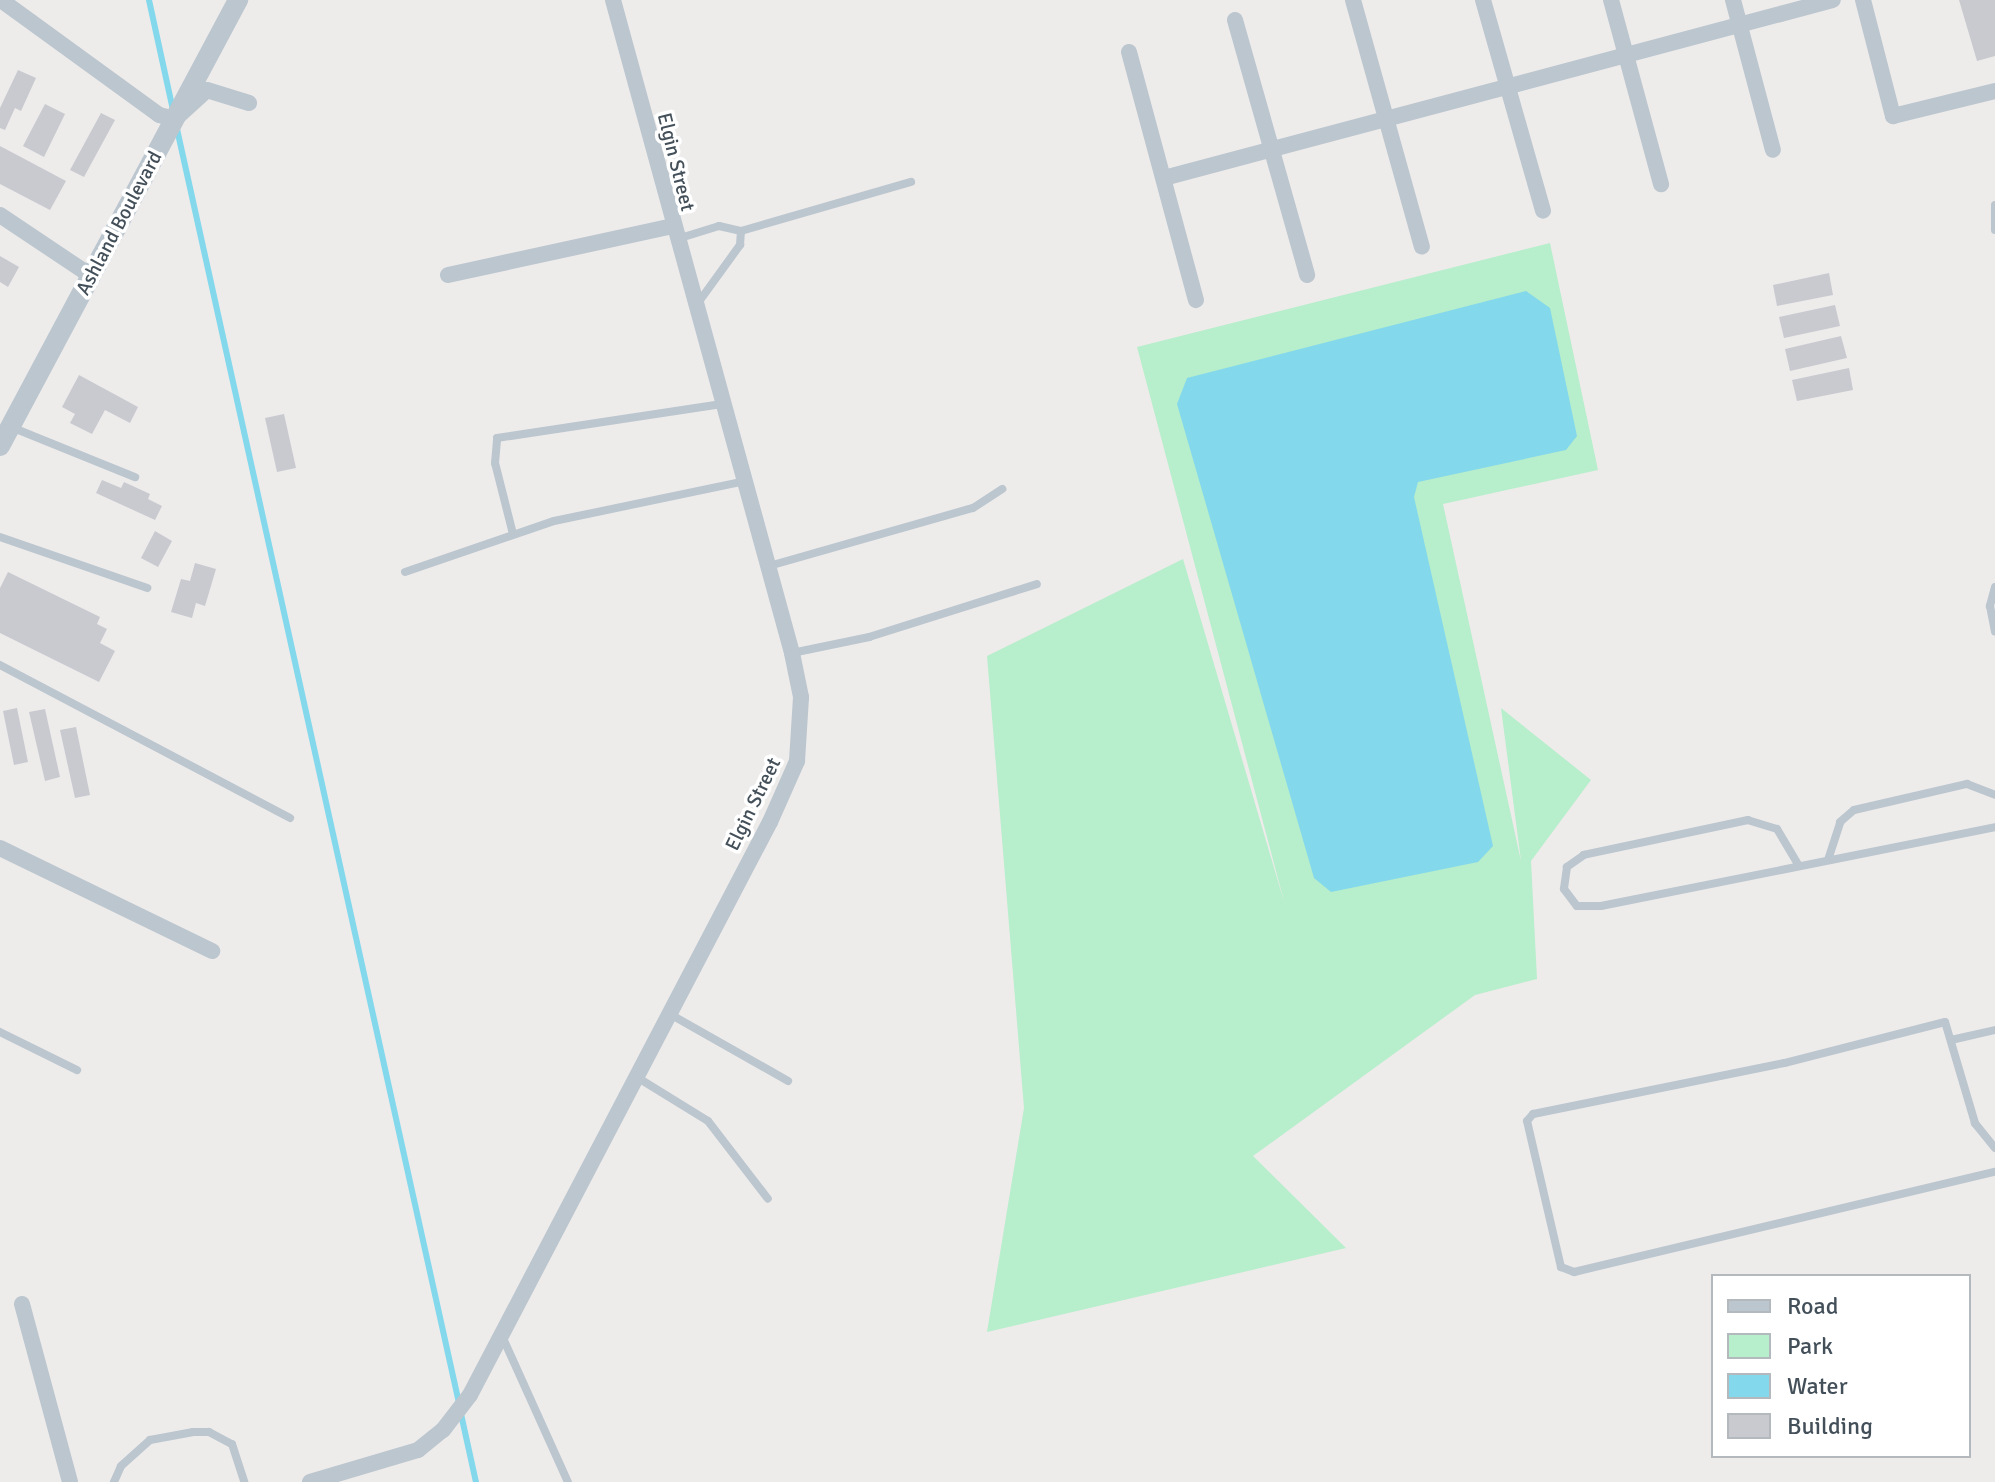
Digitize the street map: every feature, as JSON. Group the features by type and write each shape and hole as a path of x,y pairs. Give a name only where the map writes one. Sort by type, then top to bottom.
{"street":[{"name":"Ashland Boulevard","path":"4,436 238,0"},
{"name":"Elgin Street","path":"310,1482 418,1450 443,1430 470,1395 786,791 797,761 801,697 792,653 674,233 613,0"},
{"path":"1353,0 1422,247"},
{"path":"1483,0 1543,211"},
{"path":"1611,0 1661,184"},
{"path":"1733,0 1773,150"},
{"path":"1164,178 1833,0"},
{"path":"1863,0 1893,116 1995,91"},
{"path":"8,1 159,115 175,119 207,90 249,103"},
{"path":"1235,20 1307,275"},
{"path":"1129,52 1196,300"},
{"path":"0,215 91,276"},
{"path":"448,275 674,233"},
{"path":"0,848 212,951"},
{"path":"22,1304 70,1482"}],"lane":[{"path":"674,233 719,226 741,231 911,182"},
{"path":"1995,205 1995,230"},
{"path":"695,307 740,245 741,231"},
{"path":"513,534 495,463 497,438 723,404"},
{"path":"4,436 135,477"},
{"path":"405,572 513,534 745,481"},
{"path":"768,566 973,508 1002,489"},
{"path":"0,537 147,588"},
{"path":"792,653 884,633 1037,584"},
{"path":"1995,587 1990,606 1995,632"},
{"path":"0,665 290,818"},
{"path":"1828,860 1840,822 1854,810 1967,784 1995,795"},
{"path":"1799,866 1777,829 1748,820 1584,855 1567,867 1568,899 1577,906 1601,906 1995,827"},
{"path":"668,1013 788,1081"},
{"path":"1995,1148 1975,1123 1945,1022 1784,1063 1533,1114 1527,1121 1561,1267 1586,1270 1995,1172"},
{"path":"1951,1040 1995,1030"},
{"path":"0,1032 77,1070"},
{"path":"635,1076 708,1121 768,1199"},
{"path":"501,1336 568,1482"},
{"path":"114,1482 121,1466 150,1440 193,1432 209,1432 232,1444 244,1482"}],"green space":[{"path":"1550,243 1598,470 1443,504 1521,861 1501,708 1591,780 1531,861 1537,979 1475,995 1253,1156 1346,1248 987,1332 1024,1108 987,656 1183,559 1285,905 1137,347"}],"water":[{"path":"1526,291 1550,308 1577,436 1566,450 1418,482 1414,497 1493,846 1478,862 1331,892 1314,878 1177,404 1187,378"}],"building":[{"path":"1959,0 1995,0 1995,56 1977,61"},
{"path":"18,70 36,78 21,111 15,108 5,130 0,128 0,108"},
{"path":"45,104 65,114 44,157 23,146"},
{"path":"101,113 115,120 84,177 70,170"},
{"path":"0,146 66,181 50,210 0,184"},
{"path":"0,256 19,267 8,287 0,282"},
{"path":"1829,273 1833,295 1777,306 1773,285"},
{"path":"1835,305 1840,326 1784,338 1779,317"},
{"path":"1841,336 1847,358 1790,371 1785,349"},
{"path":"1849,368 1853,390 1797,401 1792,380"},
{"path":"79,375 138,407 130,423 105,410 92,434 70,423 75,414 62,407"},
{"path":"284,414 296,468 277,472 265,418"},
{"path":"102,480 121,488 124,482 150,494 148,499 162,506 155,520 96,493"},
{"path":"155,531 172,541 158,567 141,558"},
{"path":"195,563 216,569 205,606 196,603 192,618 171,612 181,579 190,581"},
{"path":"8,572 100,617 97,624 107,629 100,643 115,651 99,682 0,633 0,588"},
{"path":"17,708 28,762 14,765 3,711"},
{"path":"45,709 60,777 45,781 29,712"},
{"path":"76,727 90,795 75,798 60,730"}],"waterway":[{"path":"149,0 173,110"},
{"path":"177,129 459,1403"},
{"path":"461,1414 476,1482"}]}
